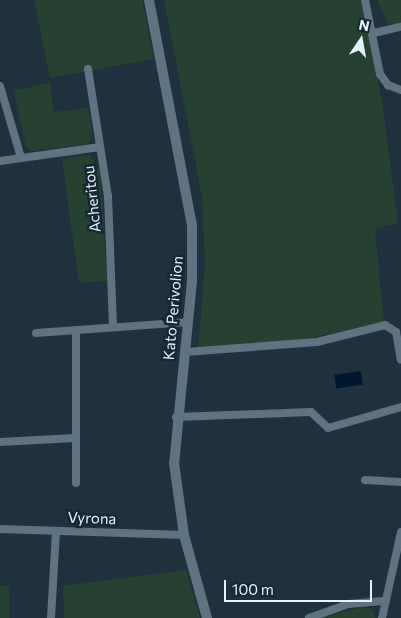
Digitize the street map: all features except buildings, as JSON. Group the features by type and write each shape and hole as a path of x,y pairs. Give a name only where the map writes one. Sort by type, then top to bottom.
{"street":[{"name":"Kato Perivolion","path":"149,0 192,225 188,322 176,417 174,463 184,535 207,618"},
{"path":"365,0 374,33 383,81 401,90"},
{"path":"374,33 401,27"},
{"name":"Acheritou","path":"88,69 108,196 113,328"},
{"path":"0,86 22,158"},
{"path":"0,161 100,147"},
{"path":"36,333 188,322"},
{"path":"185,352 317,342 385,325 396,332 401,360"},
{"path":"76,330 76,484"},
{"path":"176,417 310,412 328,428 401,407"},
{"path":"0,442 75,438"},
{"path":"365,480 401,482"},
{"name":"Vyrona","path":"0,528 184,535"},
{"path":"51,618 56,531"},
{"path":"382,618 401,532"},
{"path":"309,618 348,604 386,601"}],"green space":[{"path":"34,0 142,0 154,59 50,78"},
{"path":"164,0 361,0 382,100 398,223 375,229 384,322 305,339 198,349 205,264 202,197"},
{"path":"377,0 401,0 401,25 388,23"},
{"path":"50,82 54,112 88,108 93,134 88,144 31,151 26,147 14,91"},
{"path":"90,155 100,171 107,281 79,283 62,159"},
{"path":"186,570 200,618 64,618 63,586"},
{"path":"0,586 9,586 9,618 0,618"},
{"path":"364,607 373,610 375,618 321,618"}],"water":[{"path":"361,371 363,385 336,389 334,375"}]}
